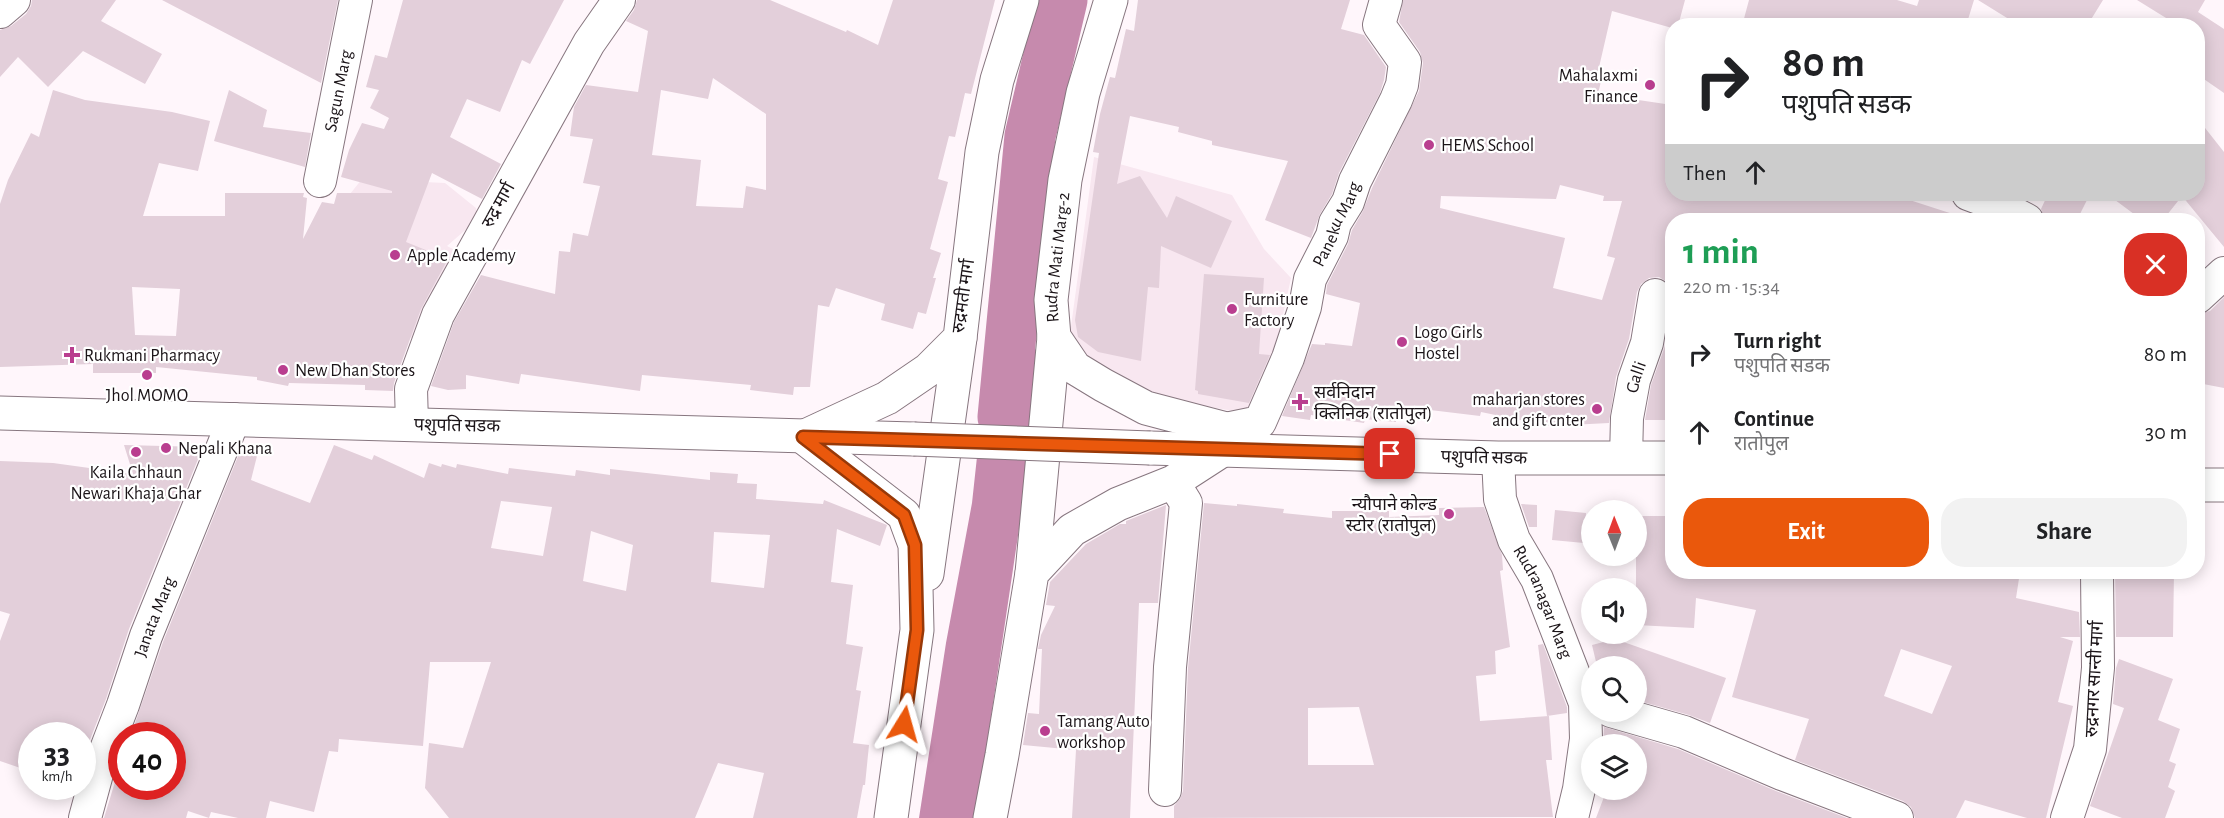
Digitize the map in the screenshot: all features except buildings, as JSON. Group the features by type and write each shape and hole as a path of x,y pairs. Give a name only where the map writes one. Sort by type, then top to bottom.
{"street":[{"path":"0,12 14,0"},
{"name":"Sagun Marg","path":"320,182 356,0"},
{"name":"रुद्र मार्ग","path":"412,424 411,389 438,315 589,42 619,0"},
{"name":"रुद्रमती मार्ग","path":"803,437 887,398 928,370 960,338 982,152 997,80 1022,0"},
{"name":"Rudra Mati Marg-2","path":"1111,0 1083,93 1065,180 1051,300 1054,337 1075,368 1103,386 1146,408 1225,439"},
{"name":"Paneku Marg","path":"1225,439 1260,422 1272,398 1305,307 1310,279 1402,84 1405,62 1379,25 1386,0"},
{"path":"2004,201 2019,213"},
{"path":"2205,291 2224,273"},
{"name":"Galli","path":"1626,458 1627,418 1634,380 1647,343 1655,295"},
{"path":"990,818 1032,573 1054,337"},
{"path":"891,818 917,630 936,518 960,338"},
{"name":"पशुपति सडक","path":"0,412 1150,447 1225,439 1498,458 1665,458"},
{"name":"Janata Marg","path":"85,818 98,770 146,636 234,419"},
{"path":"803,437 904,515 915,545 917,630"},
{"path":"1032,573 1072,530 1118,504 1173,482 1225,439"},
{"name":"Rudranagar Marg","path":"1498,458 1500,499 1514,540 1537,579 1581,674"},
{"path":"1165,790 1170,667 1186,503 1173,482"},
{"path":"2205,485 2224,485"},
{"name":"रुद्रनगर सान्ती मार्ग","path":"2067,818 2090,749 2098,668 2097,579"},
{"path":"1647,721 1684,732 1782,774 1897,818"},
{"name":"Rudranagar Marg","path":"1572,818 1591,722"}],"shaded area":[{"path":"1094,157 1232,195 1264,249 1291,278 1262,411 1239,412 1176,401 1140,390 1114,376 1086,355 1070,334"},
{"name":"Apple Academy","path":"362,179 445,183 476,208 478,219 447,246 459,252 418,340 370,324 350,194"},
{"path":"989,346 1041,350 1023,502 976,818 919,818 946,643 972,503"}],"waterway":[{"path":"1003,417 1030,136 1062,0"}],"place":[{"name":"Mahalaxmi Finance","path":"1650,85"},
{"name":"HEMS School","path":"1429,145"},
{"name":"Apple Academy","path":"395,255"},
{"name":"Furniture Factory","path":"1232,309"},
{"name":"Logo Girls Hostel","path":"1402,342"},
{"name":"Rukmani Pharmacy","path":"72,355"},
{"name":"New Dhan Stores","path":"283,370"},
{"name":"Jhol MOMO","path":"147,375"},
{"name":"सर्वनिदान क्लिनिक (रातोपुल)","path":"1300,402"},
{"name":"maharjan stores and gift cnter","path":"1597,409"},
{"name":"Nepali Khana","path":"166,448"},
{"name":"Kaila Chhaun Newari Khaja Ghar","path":"136,452"},
{"name":"न्यौपाने कोल्ड स्टोर (रातोपुल)","path":"1449,514"},
{"name":"Tamang Auto workshop","path":"1045,731"}],"route":[{"path":"904,724 917,630 915,545 904,515 803,437 1390,454"}]}
